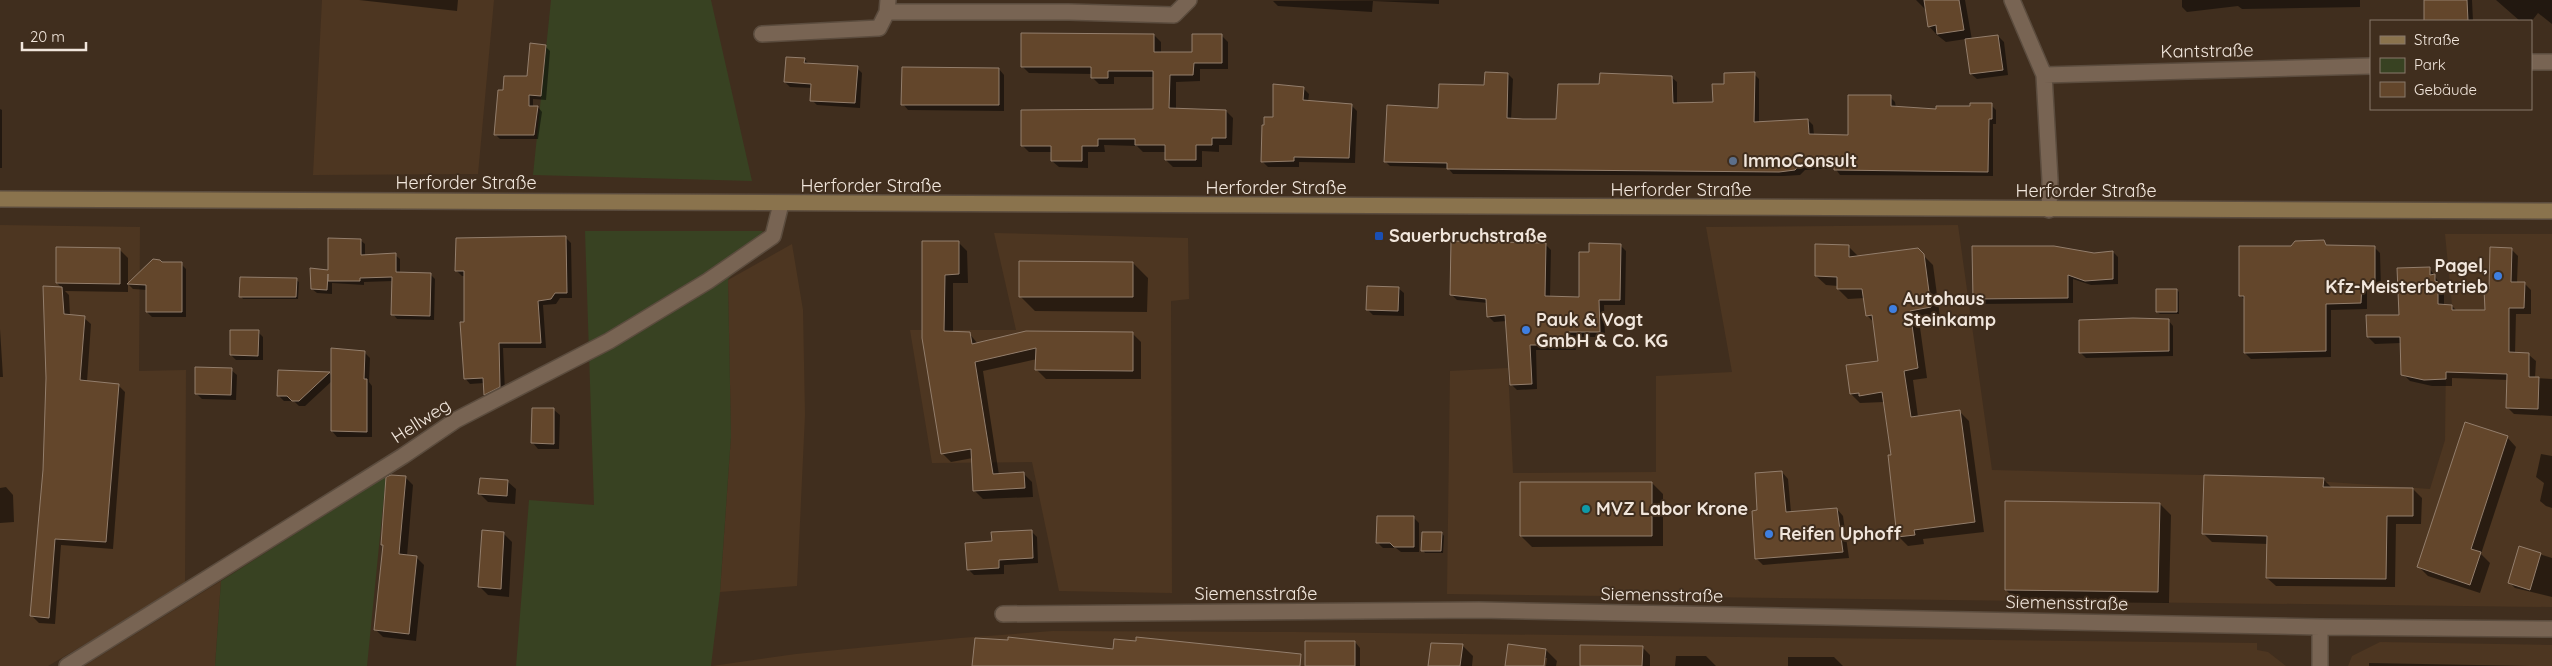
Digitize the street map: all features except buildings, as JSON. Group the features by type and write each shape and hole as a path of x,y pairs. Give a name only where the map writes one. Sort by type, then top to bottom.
{"main road":[{"name":"Herforder Straße","path":"0,199 2552,212"}],"street":[{"path":"762,34 879,28 888,6 1071,6 1174,15 1188,0"},
{"path":"2012,0 2044,75 2050,180 2049,210"},
{"path":"2532,62 2552,62"},
{"name":"Kantstraße","path":"2044,75 2370,66"},
{"name":"Hellweg","path":"67,666 403,456 456,420 609,341 708,281 773,236 781,204"},
{"name":"Siemensstraße","path":"1003,614 1479,610 2320,627 2552,629"},
{"path":"2320,627 2320,666"}],"shaded area":[{"path":"322,0 494,0 478,174 313,175"},
{"path":"0,225 140,227 139,371 186,370 185,585 48,666 0,666"},
{"path":"1958,225 1992,470 2244,476 2430,489 2445,440 2446,355 2453,341 2452,305 2445,234 2552,234 2552,607 1447,594 1450,371 1508,368 1513,473 1656,472 1656,376 1732,372 1706,227"},
{"path":"994,233 1188,238 1189,299 1171,301 1172,593 1059,591 1032,462 932,463 910,330 1016,330"},
{"path":"792,244 803,310 805,415 797,586 720,592 731,436 728,280"},
{"path":"221,581 215,666 84,666"},
{"path":"1053,631 2257,643 2257,650 2268,652 2286,666 712,666 796,654"},
{"path":"2380,642 2552,645 2552,666 2348,666 2352,656"}],"green space":[{"path":"551,0 711,0 752,181 533,175"},
{"path":"585,231 763,231 728,280 731,436 720,592 711,666 516,666 529,500 594,505"},
{"path":"386,476 367,666 215,666 221,581"}],"place":[{"name":"ImmoConsult","path":"1733,161"},
{"name":"Sauerbruchstraße","path":"1379,236"},
{"name":"Pagel, Kfz-Meisterbetrieb","path":"2498,276"},
{"name":"Autohaus Steinkamp","path":"1893,309"},
{"name":"Pauk & Vogt GmbH & Co. KG","path":"1526,330"},
{"name":"MVZ Labor Krone","path":"1586,509"},
{"name":"Reifen Uphoff","path":"1769,534"}]}
